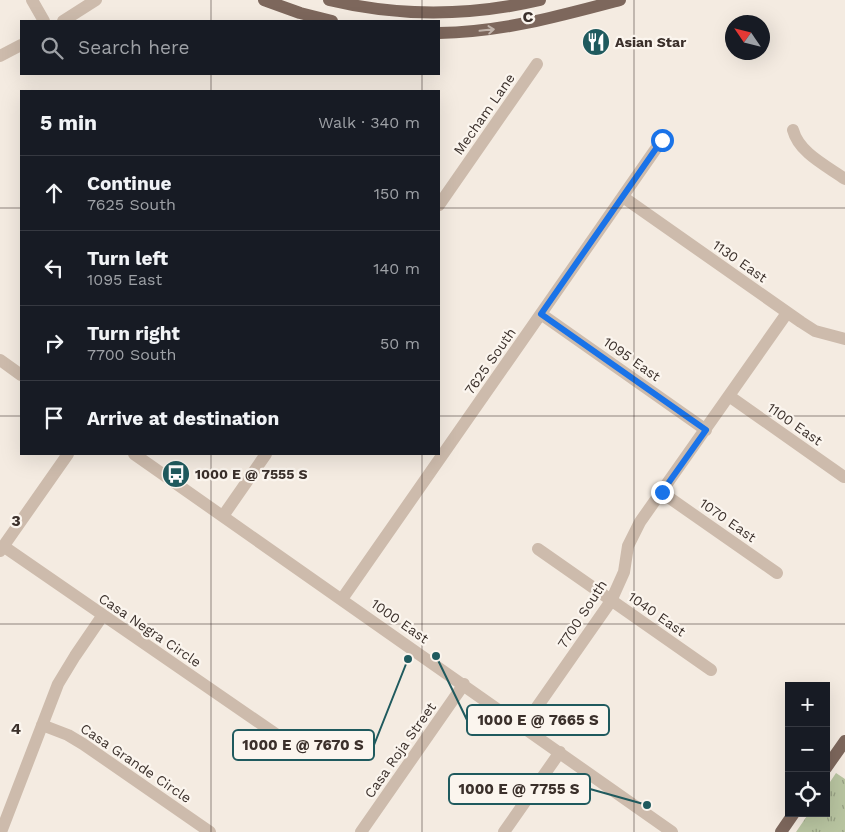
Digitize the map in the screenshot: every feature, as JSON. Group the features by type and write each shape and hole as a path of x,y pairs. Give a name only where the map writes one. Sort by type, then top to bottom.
{"main road":[{"path":"264,0 300,13 328,20"},
{"path":"330,0 387,10 430,13 481,10 540,0"},
{"path":"440,33 475,32 527,24 620,0"},
{"path":"830,762 845,741"},
{"path":"781,832 791,817"}],"street":[{"path":"32,0 43,20"},
{"path":"65,20 96,0"},
{"path":"0,56 20,45"},
{"name":"Mecham Lane","path":"440,205 537,64"},
{"path":"793,130 795,139 806,151 845,179"},
{"name":"7625 South","path":"342,599 662,140"},
{"name":"1130 East","path":"623,197 787,313 815,330 845,339"},
{"name":"7700 South","path":"523,727 611,601 622,577 628,546 633,534 787,313"},
{"name":"1095 East","path":"541,314 706,430"},
{"path":"0,360 20,374"},
{"name":"1100 East","path":"729,396 844,477"},
{"path":"2,549 67,455"},
{"name":"1000 East","path":"135,455 464,684 672,832"},
{"path":"223,516 265,455"},
{"name":"1070 East","path":"662,492 777,573"},
{"name":"Casa Negra Circle","path":"2,549 103,615 280,737"},
{"name":"1040 East","path":"538,549 710,670"},
{"path":"1,832 58,684 103,615"},
{"name":"Casa Roja Street","path":"361,832 464,684"},
{"name":"Casa Grande Circle","path":"42,725 68,735 83,744 210,832"},
{"path":"504,832 560,752"}],"green space":[{"path":"836,773 845,779 845,832 796,832 806,817 830,817 830,782"}],"place":[{"name":"Asian Star","path":"596,42"},
{"name":"1000 E @ 7555 S","path":"176,474"},
{"name":"1000 E @ 7665 S","path":"436,656"},
{"name":"1000 E @ 7670 S","path":"408,659"},
{"name":"1000 E @ 7755 S","path":"647,805"}],"route":[{"path":"662,140 541,314 706,430 662,492"}]}
